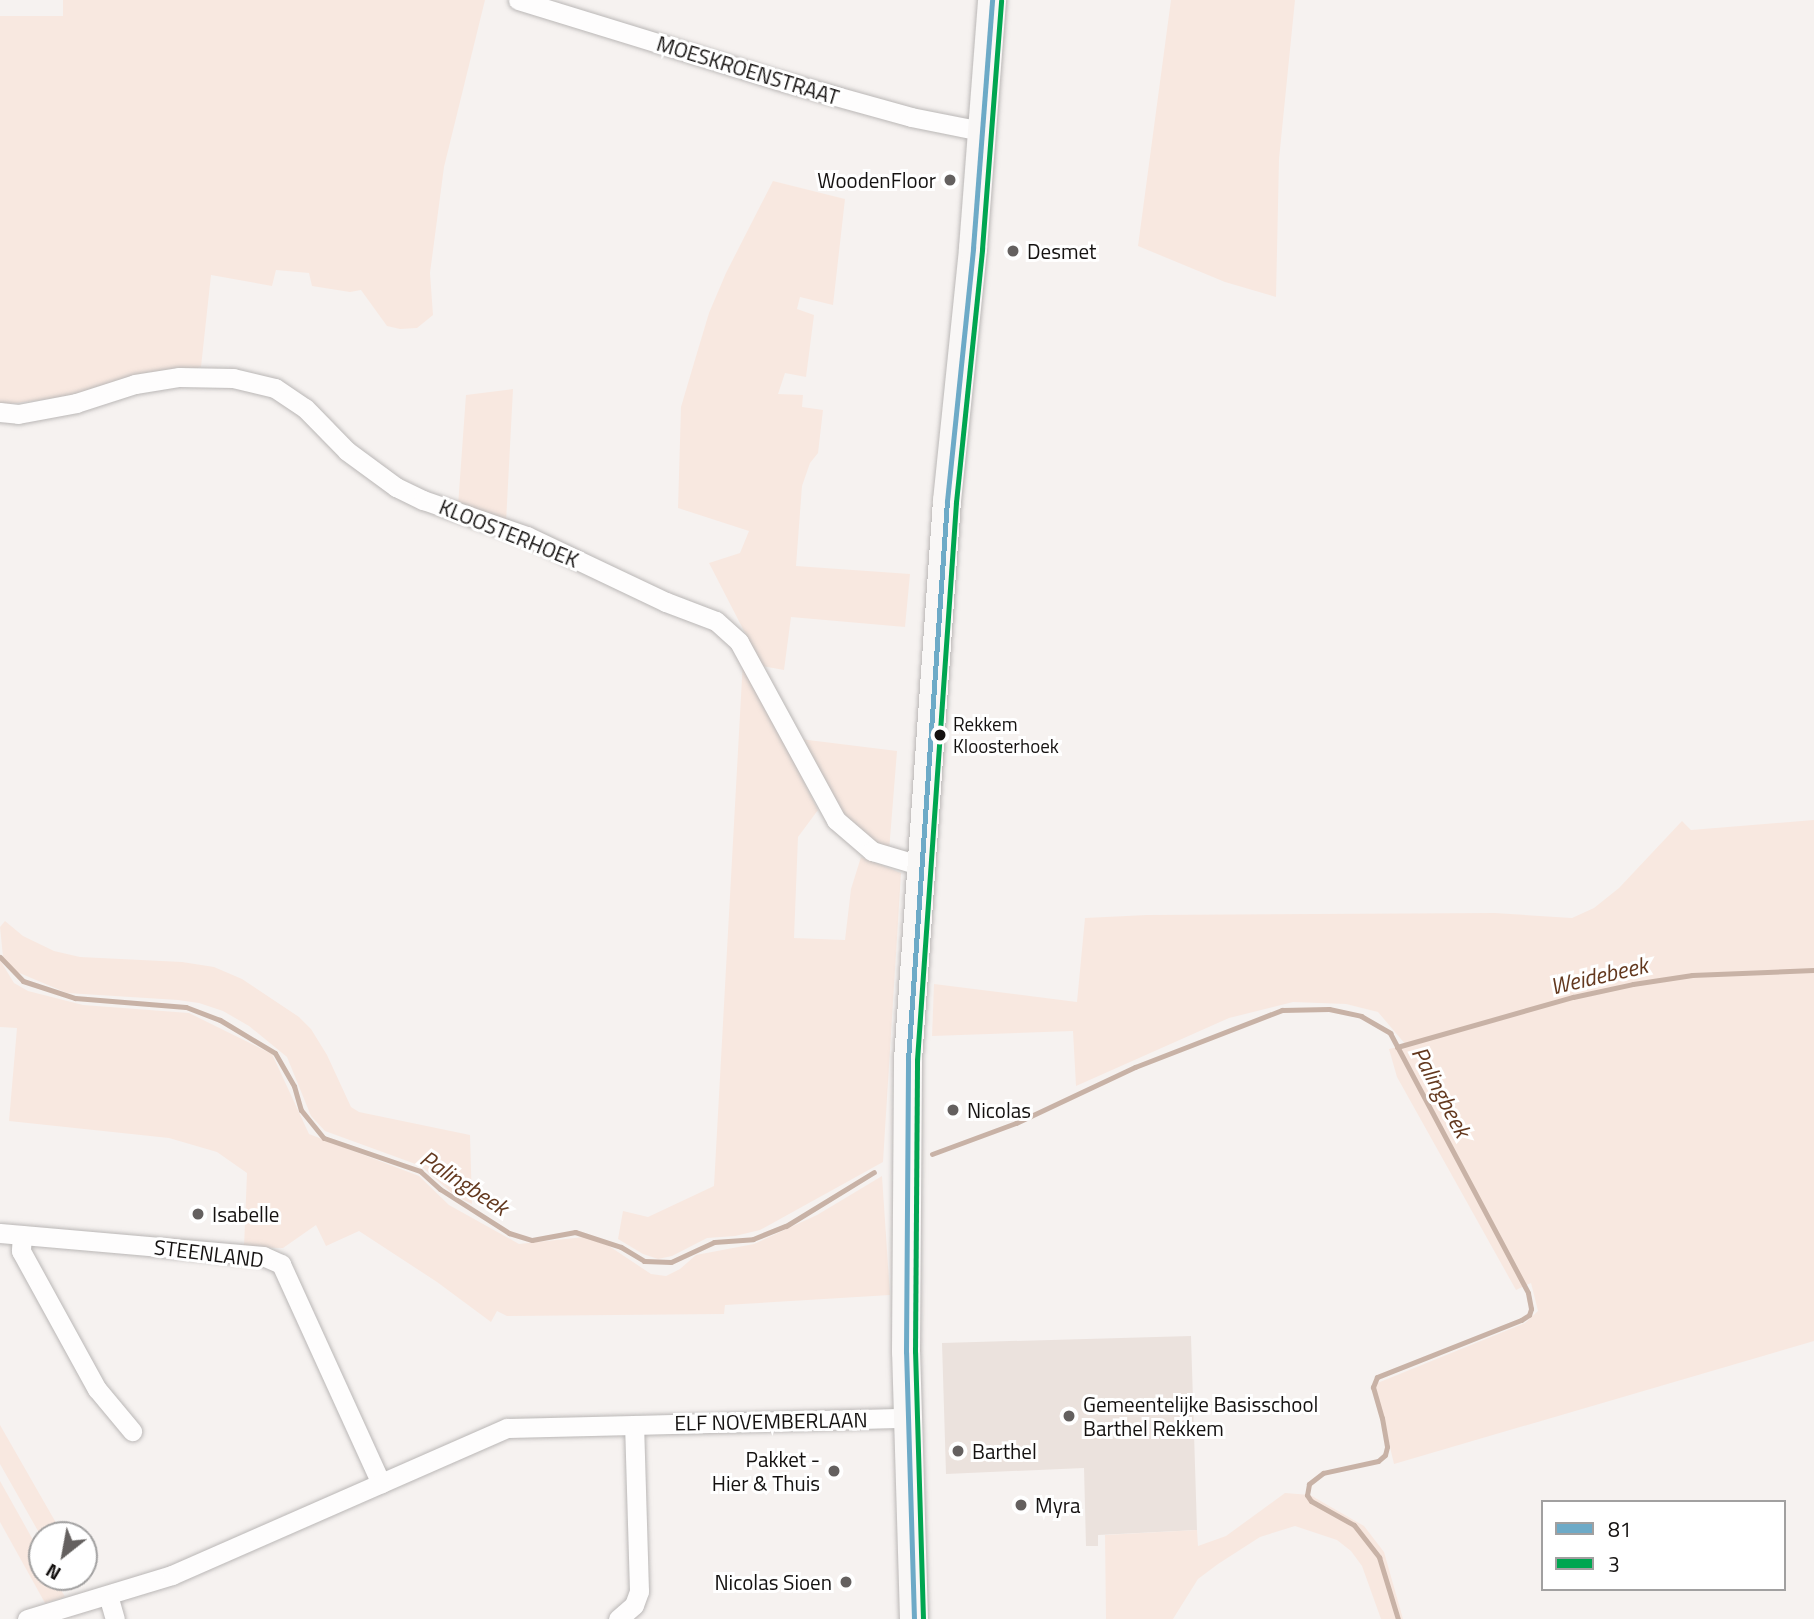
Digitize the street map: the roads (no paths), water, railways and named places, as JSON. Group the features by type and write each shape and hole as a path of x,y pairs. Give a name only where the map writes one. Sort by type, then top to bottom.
{"main road":[{"path":"914,1619 907,1418 905,1146 947,501 974,248 992,0"}],"street":[{"name":"MOESKROENSTRAAT","path":"518,0 778,80 911,117 981,131"},
{"name":"KLOOSTERHOEK","path":"0,412 18,414 76,403 135,384 179,377 233,378 275,388 304,408 347,451 396,486 423,500 527,536 666,603 716,621 738,642 836,820 872,851 922,866"},
{"name":"STEENLAND","path":"0,1233 263,1256 281,1264 381,1483"},
{"path":"22,1235 21,1251 97,1389 132,1432"},
{"name":"ELF NOVEMBERLAAN","path":"381,1483 507,1428 907,1418"},
{"path":"618,1619 634,1605 639,1591 634,1425"},
{"path":"27,1619 69,1613 108,1595 172,1575 381,1483"},
{"path":"108,1595 115,1619"}],"waterway":[{"name":"Palingbeek","path":"0,957 23,981 75,998 186,1007 220,1020 275,1053 294,1086 301,1110 324,1138 420,1171 440,1189 509,1233 532,1240 575,1232 621,1247 644,1261 671,1262 714,1242 753,1239 786,1226 874,1172"},
{"name":"Weidebeek","path":"1397,1047 1573,997 1633,984 1692,975 1814,970"},
{"name":"Palingbeek","path":"932,1154 1016,1123 1135,1067 1282,1010 1329,1009 1361,1016 1390,1033 1528,1293 1531,1309 1529,1315 1521,1320 1377,1377 1373,1387 1382,1418 1387,1447 1385,1455 1378,1461 1323,1473 1309,1484 1307,1495 1311,1501 1354,1525 1379,1557 1398,1619"}],"place":[{"name":"WoodenFloor","path":"950,180"},
{"name":"Desmet","path":"1013,251"},
{"name":"Rekkem Kloosterhoek","path":"940,735"},
{"name":"Nicolas","path":"953,1110"},
{"name":"Isabelle","path":"198,1214"},
{"name":"Gemeentelijke Basisschool Barthel Rekkem","path":"1069,1416"},
{"name":"Barthel","path":"958,1451"},
{"name":"Pakket - Hier & Thuis","path":"834,1471"},
{"name":"Myra","path":"1021,1505"},
{"name":"Nicolas Sioen","path":"846,1582"}]}
